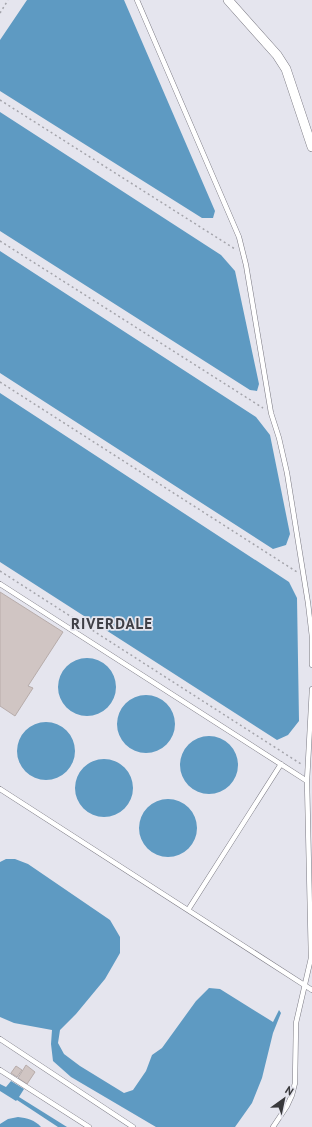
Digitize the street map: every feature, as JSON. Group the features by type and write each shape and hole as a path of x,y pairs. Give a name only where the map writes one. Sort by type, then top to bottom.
{"street":[{"path":"228,0 277,56 286,69 312,147"}],"lane":[{"path":"137,0 239,237 246,265 271,414 279,438 287,473 308,603 311,630 312,665"},
{"path":"0,584 307,781"},
{"path":"273,1127 287,1106 295,1083 296,1024 311,966 307,781 312,689"},
{"path":"188,910 281,764"},
{"path":"0,789 312,990"},
{"path":"0,1039 133,1127"},
{"path":"0,1070 89,1127"}],"path":[{"path":"0,13 8,0"},
{"path":"0,100 243,254"},
{"path":"0,241 271,414"},
{"path":"0,382 304,576"},
{"path":"0,571 308,768"}],"water":[{"path":"27,0 124,0 215,211 213,218 202,218 0,91 0,40"},
{"path":"0,112 221,255 235,271 259,384 257,391 250,390 0,231"},
{"path":"0,251 256,417 270,435 290,534 286,545 273,549 0,373"},
{"path":"0,393 289,582 297,598 299,721 288,735 277,740 0,562"},
{"path":"81,658 93,658 108,666 116,681 116,693 108,708 93,716 81,716 66,708 58,693 58,681 66,666"},
{"path":"140,695 152,695 167,703 175,718 175,730 167,745 152,753 140,753 125,745 117,730 117,718 125,703"},
{"path":"40,722 52,722 67,730 75,745 75,757 67,772 52,780 40,780 25,772 17,757 17,745 25,730"},
{"path":"203,736 215,736 230,744 238,759 238,771 230,786 215,794 203,794 188,786 180,771 180,759 188,744"},
{"path":"98,759 110,759 125,767 133,782 133,794 125,809 110,817 98,817 83,809 75,794 75,782 83,767"},
{"path":"162,799 174,799 189,807 197,822 197,834 189,849 174,857 162,857 147,849 139,834 139,822 147,807"},
{"path":"6,859 15,859 28,864 110,920 120,937 120,953 105,979 76,1014 60,1030 58,1043 64,1054 80,1066 124,1093 133,1090 146,1071 152,1055 162,1048 196,1001 209,988 220,989 273,1022 279,1010 281,1013 273,1033 262,1078 252,1103 235,1127 156,1127 71,1077 53,1061 51,1044 52,1030 14,1023 0,1017 0,862"},
{"path":"11,1081 24,1089 19,1097 67,1127 58,1127 17,1100 16,1101 0,1091 0,1084 6,1087"},
{"path":"18,1117 31,1120 41,1127 0,1127 0,1124 8,1119"}],"building":[{"path":"0,592 63,632 28,686 33,688 15,716 0,706"},
{"path":"26,1065 35,1072 27,1084 18,1078"},
{"path":"16,1066 22,1070 17,1077 11,1073"}],"district":[{"name":"RIVERDALE","path":"112,623"}]}
